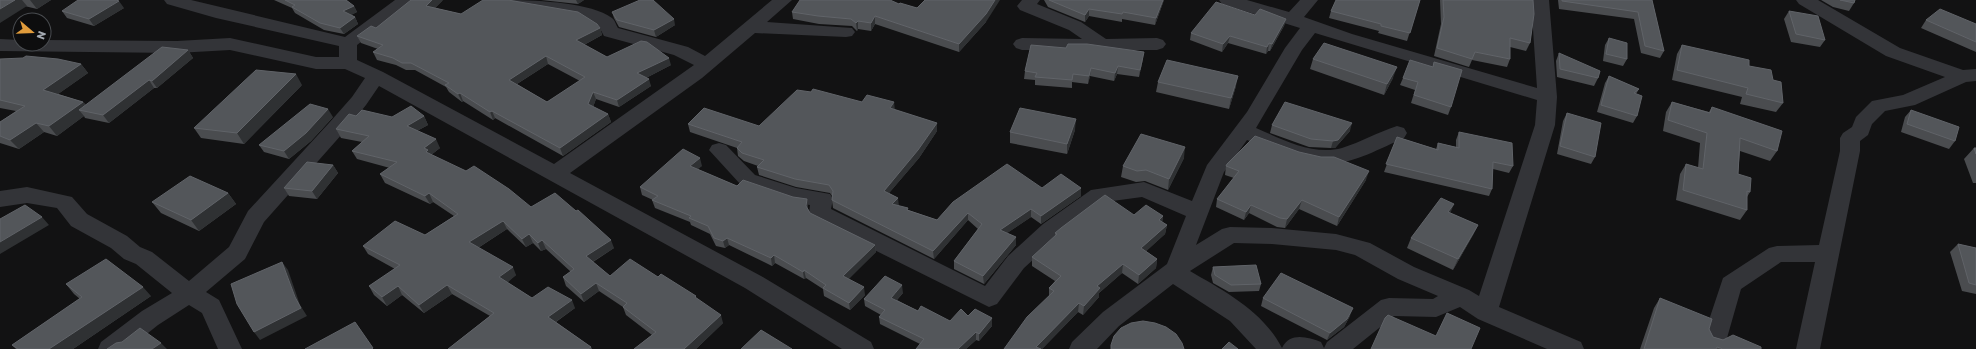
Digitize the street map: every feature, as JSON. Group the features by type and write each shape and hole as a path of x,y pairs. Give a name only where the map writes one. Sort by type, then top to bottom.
{"street":[{"path":"173,0 205,11 307,32 348,53 376,76 753,282 862,349"},
{"path":"0,45 177,47 230,44 316,63 348,53 406,0"},
{"path":"499,0 585,6 586,13 606,22 610,32 681,51 707,64"},
{"path":"554,174 707,64 783,0"},
{"path":"1031,0 1026,6 1075,26 1102,45"},
{"path":"1228,0 1547,97"},
{"path":"1174,270 1214,170 1255,115 1294,48 1309,0"},
{"path":"1486,312 1545,125 1547,97 1540,0"},
{"path":"1805,0 1893,52 1969,76"},
{"path":"750,27 846,32"},
{"path":"1022,44 1157,44"},
{"path":"110,349 150,318 190,293 237,253 256,217 359,101 376,76"},
{"path":"1808,349 1850,151 1850,138 1861,130 1863,122 1879,106 1908,101 1969,76"},
{"path":"1243,131 1303,153 1329,157 1359,149 1397,133"},
{"path":"719,150 748,180 795,195 822,199 820,214 989,298 1022,256 1050,230 1098,195 1144,189 1198,212"},
{"path":"0,199 27,195 64,202 79,220 119,242 132,253 144,258 211,307 230,349"},
{"path":"1081,349 1111,319 1174,270 1230,235 1272,236 1336,242 1362,249 1406,273 1461,296 1486,312 1572,349"},
{"path":"1715,338 1731,284 1777,254 1828,253"},
{"path":"1174,270 1224,303 1262,336 1270,349"},
{"path":"1336,349 1389,307 1436,308 1461,296"},
{"path":"1293,349 1298,346 1312,349"}],"building":[{"path":"0,0 15,0 0,9"},
{"path":"78,0 119,1 89,19 62,11"},
{"path":"285,0 346,0 354,6 343,11 355,17 340,28 320,23 292,7 295,5"},
{"path":"411,0 432,0 426,6 461,14 483,0 508,0 578,12 597,24 600,28 576,40 607,57 641,41 647,42 669,58 637,73 649,79 617,100 593,92 588,104 608,114 560,148 492,111 490,112 460,93 458,94 445,85 449,83 411,63 402,63 393,58 373,52 383,45 357,36 371,26 376,28","holes":["546,56 585,77 547,102 509,80"]},
{"path":"640,0 653,0 674,19 654,30 617,20 612,12"},
{"path":"800,0 890,0 899,4 917,8 925,0 995,0 986,14 959,44 875,16 871,23 858,21 856,23 851,19 792,12"},
{"path":"1049,0 1163,0 1156,18 1123,12 1122,14 1089,9 1085,15"},
{"path":"1336,0 1420,0 1410,33 1331,11"},
{"path":"1443,0 1533,0 1534,14 1530,43 1510,38 1510,59 1475,52 1472,59 1437,48 1444,17"},
{"path":"1562,0 1652,0 1664,51 1645,46 1638,12"},
{"path":"1840,0 1855,0 1854,3"},
{"path":"1216,2 1255,15 1260,9 1286,19 1272,44 1269,43 1267,47 1230,36 1223,44 1191,33"},
{"path":"1940,9 1976,24 1976,42 1926,20"},
{"path":"1789,11 1818,16 1825,40 1796,34"},
{"path":"1609,38 1627,43 1627,59 1606,54"},
{"path":"1324,43 1397,67 1387,84 1313,59"},
{"path":"1068,44 1087,44 1144,52 1140,70 1118,66 1115,73 1091,68 1089,76 1073,74 1072,80 1035,77 1037,73 1025,71 1031,45 1066,48"},
{"path":"1682,45 1749,60 1749,66 1771,70 1773,80 1781,82 1783,103 1746,94 1748,88 1677,70"},
{"path":"162,47 188,50 152,81 149,80 103,115 79,110"},
{"path":"1559,53 1600,71 1598,78 1560,69"},
{"path":"26,56 58,59 81,64 43,90 83,102 49,126 36,123 10,140 0,136 0,122 25,106 0,100 0,59 23,58"},
{"path":"1167,60 1238,76 1231,98 1158,82"},
{"path":"1410,60 1433,67 1434,62 1462,70 1451,107 1414,95 1418,82 1403,78"},
{"path":"256,70 296,74 237,133 194,128"},
{"path":"1609,76 1639,89 1634,93 1642,96 1637,116 1601,105"},
{"path":"813,89 862,102 867,95 894,102 890,108 937,123 918,150 884,191 898,198 892,204 908,208 907,210 937,220 953,202 1007,164 1042,188 1061,174 1081,188 1041,216 1031,209 1000,230 1016,237 983,276 954,261 982,224 968,213 933,251 832,200 833,191 829,185 795,179 757,167 764,160 742,153 737,148 742,142 688,124 704,108 759,126 797,90 811,92"},
{"path":"1285,102 1352,123 1338,140 1311,139 1272,125"},
{"path":"1672,102 1710,113 1712,107 1782,131 1777,151 1740,138 1738,174 1751,178 1750,192 1747,191 1747,210 1683,190 1686,164 1703,169 1707,133 1668,120"},
{"path":"310,104 328,109 306,133 284,151 259,145"},
{"path":"411,106 424,116 407,126 436,139 424,148 428,150 426,152 466,171 474,166 509,189 531,207 555,193 576,211 578,210 611,240 586,256 610,276 630,259 658,277 661,274 696,296 695,297 721,315 684,349 634,349 656,332 623,307 627,303 596,283 581,294 563,277 574,269 542,240 538,243 529,234 522,239 503,221 469,242 513,267 499,277 532,298 548,287 572,300 548,317 591,347 588,349 448,349 494,313 447,285 419,305 398,286 382,297 369,286 400,265 363,246 395,221 425,235 458,214 429,193 425,196 380,174 397,162 352,151 369,136 336,129 349,114 356,116 362,110 392,117"},
{"path":"1020,108 1076,119 1067,144 1010,132"},
{"path":"1911,110 1959,127 1955,141 1907,124"},
{"path":"1567,113 1601,123 1595,157 1560,146"},
{"path":"1459,132 1512,143 1513,166 1493,162 1492,189 1386,164 1397,137 1438,150 1438,143 1459,148"},
{"path":"1141,134 1185,147 1169,179 1146,170 1137,171 1123,166"},
{"path":"1255,136 1299,152 1321,157 1334,157 1369,171 1339,217 1302,200 1287,219 1280,218 1251,205 1246,212 1217,199 1239,171 1226,166 1227,164"},
{"path":"683,149 700,158 690,166 737,186 743,180 793,197 807,199 806,206 810,213 875,245 843,276 864,287 849,303 823,288 826,285 804,270 803,272 774,255 771,258 727,238 723,241 714,238 708,226 689,218 691,216 652,200 658,196 640,187"},
{"path":"307,162 333,165 312,191 284,188"},
{"path":"190,176 228,193 191,220 152,202"},
{"path":"1105,195 1134,215 1146,205 1163,216 1159,220 1167,225 1141,248 1157,259 1139,275 1123,264 1097,286 1100,288 1084,306 1079,303 1036,347 1041,349 1004,349 1027,317 1054,291 1049,288 1061,276 1032,257 1057,234 1055,233"},
{"path":"1441,198 1454,204 1448,212 1478,225 1458,259 1411,238"},
{"path":"25,205 42,217 0,242 0,219"},
{"path":"1958,244 1976,248 1976,285 1969,283"},
{"path":"106,259 143,287 49,349 18,349 12,345 82,297 66,284"},
{"path":"282,262 295,297 301,308 254,332 237,304 231,284"},
{"path":"1256,265 1261,284 1231,285 1215,275 1213,267"},
{"path":"1281,273 1353,308 1347,319 1330,333 1263,298"},
{"path":"885,276 902,285 891,298 918,311 921,306 950,321 961,309 968,316 975,309 992,318 979,334 976,332 958,349 916,349 924,339 879,317 885,310 864,299"},
{"path":"1660,298 1712,319 1709,329 1713,337 1723,340 1733,335 1761,347 1761,349 1723,349 1717,347 1716,349 1644,349"},
{"path":"1447,313 1480,328 1471,349 1371,349 1385,318 1388,315 1436,336"},
{"path":"1143,321 1166,327 1176,334 1184,349 1111,349 1114,336 1121,328 1131,323"},
{"path":"355,322 373,348 372,349 305,349"},
{"path":"140,328 161,343 152,349 107,349 116,343 122,342"},
{"path":"761,330 792,349 741,349"},
{"path":"1229,342 1238,349 1222,349"}]}
